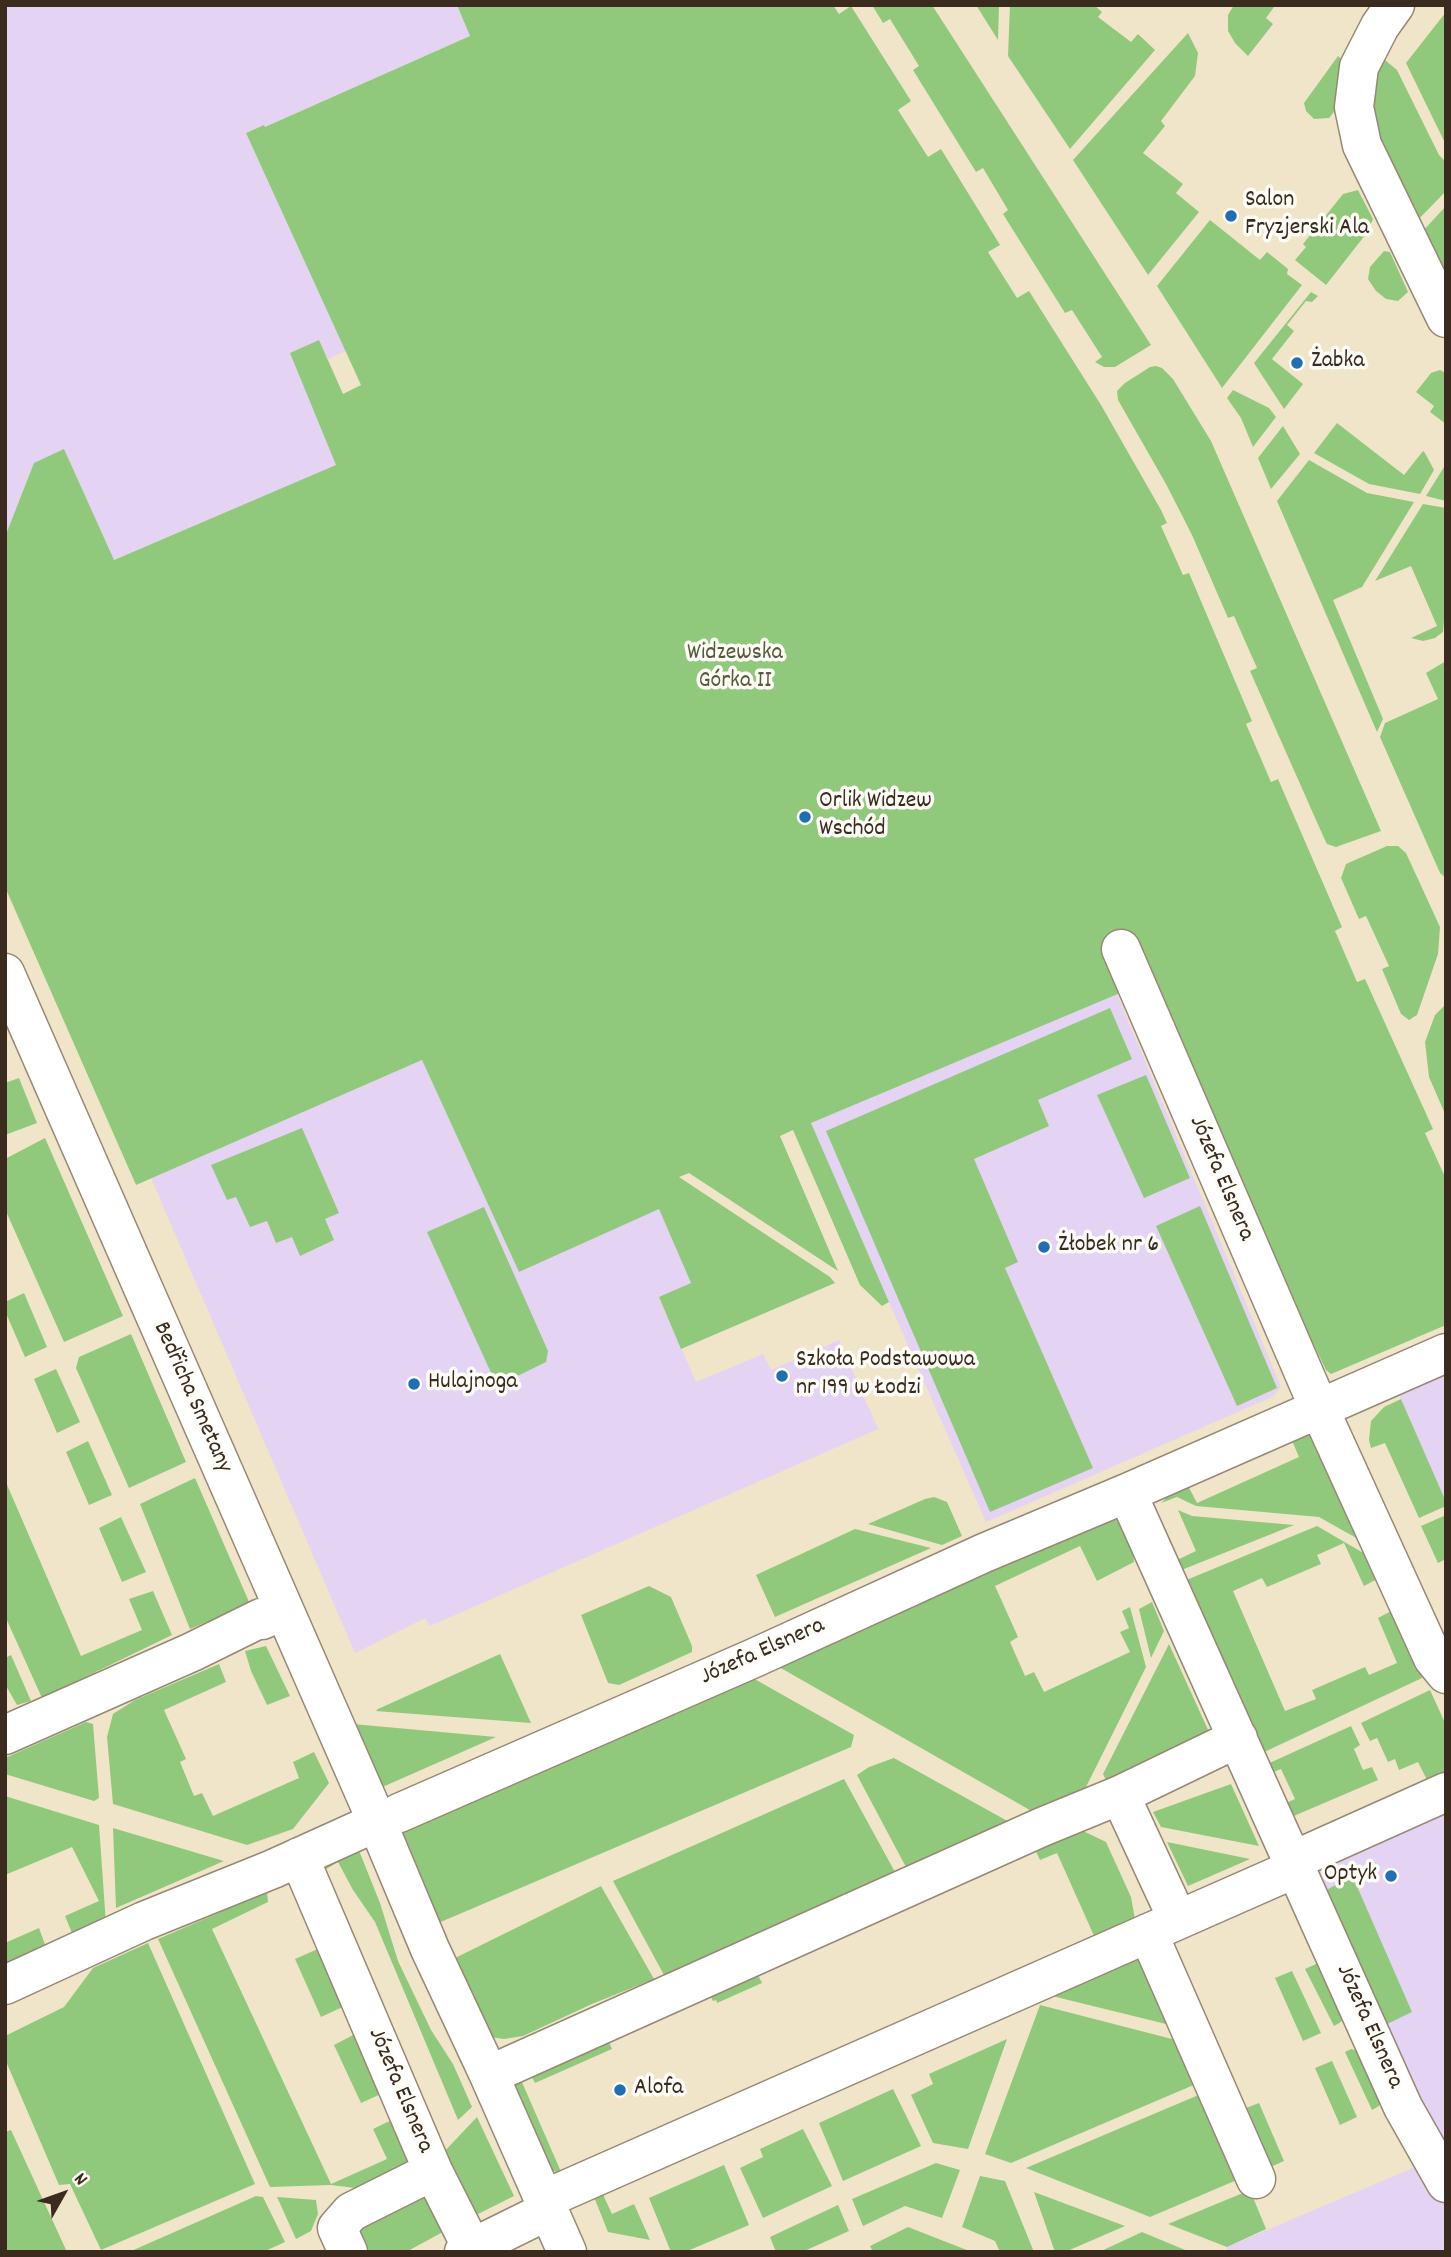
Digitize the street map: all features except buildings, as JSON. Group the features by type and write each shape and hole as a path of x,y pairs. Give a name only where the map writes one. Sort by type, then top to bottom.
{"street":[{"path":"1395,5 1380,26 1359,67 1354,107 1362,145 1446,318"},
{"name":"Józefa Elsnera","path":"1121,949 1319,1408 1433,1658 1446,1674"},
{"name":"Bedřicha Smetany","path":"5,974 284,1611 388,1817"},
{"name":"Józefa Elsnera","path":"5,1985 144,1920 299,1857 754,1658 984,1553 1446,1353"},
{"name":"Józefa Elsnera","path":"1127,1493 1403,2107 1446,2183"},
{"path":"5,1735 192,1652 261,1618 262,1620 284,1611"},
{"path":"489,2075 1020,1837 1120,1795 1238,1738"},
{"name":"Józefa Elsnera","path":"299,1857 468,2250 547,2205 1163,1926 1446,1792"},
{"path":"1120,1795 1163,1926 1256,2179"},
{"path":"388,1817 430,1949 567,2252"},
{"name":"Józefa Elsnera","path":"348,2252 337,2228 351,2211 433,2171"}],"shaded area":[{"path":"5,5 457,5 470,36 246,133 346,351 328,359 318,340 337,465 113,560 64,450 5,537"},
{"name":"Żłobek nr 6","path":"1117,994 1281,1387 1272,1397 986,1522 810,1123"},
{"name":"Hulajnoga","path":"422,1060 519,1272 659,1208 691,1283 659,1298 696,1382 763,1354 771,1370 839,1340 878,1429 430,1626 425,1618 355,1653 151,1178"},
{"path":"1446,1364 1446,1504 1395,1385"},
{"path":"1446,1770 1446,2252 1227,2252 1227,2247 1441,2156 1297,1844"}],"green space":[{"name":"Widzewska Górka II","path":"457,5 833,5 839,14 851,6 911,101 898,110 928,157 941,149 1000,245 988,252 1017,298 1029,291 1101,405 1167,523 1161,526 1183,575 1189,573 1252,721 1246,724 1271,782 1278,779 1342,927 1335,931 1357,982 1365,979 1433,1129 1425,1133 1446,1179 1446,1325 1331,1374 1326,1370 1151,980 811,1123 889,1302 882,1306 860,1285 793,1130 780,1136 838,1271 689,1173 679,1177 830,1277 835,1283 681,1349 659,1297 691,1283 659,1209 519,1272 422,1060 136,1185 5,887 5,537 34,463 64,449 114,560 336,465 290,353 319,340 343,394 361,385 246,133 470,36"},
{"path":"872,5 932,5 1151,345 1115,367 1104,367 1095,362 1102,357 1072,310 1065,313 1003,214 1008,210 983,168 976,172 913,70 919,66 890,19 883,23"},
{"path":"976,5 999,5 998,40"},
{"path":"1010,5 1094,5 1102,12 1098,17 1131,42 1138,34 1155,50 1070,149 1008,56"},
{"path":"1234,5 1274,7 1266,18 1273,24 1248,56 1228,31 1228,15"},
{"path":"1446,12 1446,145 1406,63"},
{"path":"1188,33 1198,53 1195,76 1161,121 1165,126 1143,153 1183,184 1176,193 1199,212 1148,275 1073,160"},
{"path":"1379,55 1397,70 1439,155 1446,162 1446,191 1416,222 1395,179 1374,124 1370,94"},
{"path":"1338,56 1346,63 1337,108 1329,118 1314,119 1306,111 1304,103"},
{"path":"1358,190 1373,219 1366,234 1326,285 1295,260 1306,247 1303,244 1343,194"},
{"path":"1446,206 1446,285 1421,233"},
{"path":"1210,220 1260,260 1267,252 1288,269 1287,274 1302,285 1222,388 1157,286"},
{"path":"1384,251 1390,252 1408,292 1398,301 1386,299 1368,279 1370,267"},
{"path":"1311,292 1318,296 1312,302 1306,301 1287,325 1294,331 1272,359 1303,384 1284,409 1254,363"},
{"path":"1156,366 1173,379 1211,441 1381,831 1336,847 1327,844 1324,838 1250,671 1257,668 1234,616 1228,618 1192,535 1118,400 1117,391 1125,383"},
{"path":"1440,370 1446,373 1446,424 1430,412 1434,406 1416,392 1431,373"},
{"path":"1233,390 1269,408 1276,417 1253,447 1241,418 1227,398"},
{"path":"1337,423 1404,475 1423,451 1434,470 1420,494 1369,484 1314,453"},
{"path":"1283,426 1300,454 1271,489 1258,458"},
{"path":"1309,460 1367,493 1414,502 1362,587 1333,600 1383,719 1377,732 1277,501"},
{"path":"1444,467 1446,501 1426,496"},
{"path":"1423,504 1446,508 1446,597 1443,632 1435,638 1423,641 1411,638 1437,626 1411,566 1375,581"},
{"path":"1446,661 1446,878 1440,873 1380,737 1385,723 1438,699 1426,673"},
{"path":"1387,846 1398,846 1406,853 1440,927 1438,954 1417,1015 1409,1020 1401,1014 1382,969 1389,966 1366,916 1359,919 1341,878 1346,864"},
{"path":"1446,1004 1446,1116 1429,1077 1425,1042 1435,1015"},
{"path":"1110,1008 1132,1059 1038,1100 1049,1126 974,1159 1018,1262 1005,1268 1093,1468 990,1512 826,1131"},
{"path":"1146,1075 1190,1178 1144,1198 1097,1095"},
{"path":"19,1078 37,1123 5,1135 5,1083"},
{"path":"302,1128 339,1213 325,1219 334,1240 300,1256 292,1237 276,1243 267,1221 250,1227 236,1197 227,1200 211,1165"},
{"path":"45,1138 123,1316 64,1342 5,1209 5,1159"},
{"path":"1200,1206 1277,1388 1237,1406 1156,1226"},
{"path":"484,1207 548,1351 546,1362 497,1386 427,1232"},
{"path":"24,1293 47,1347 25,1357 5,1311 5,1302"},
{"path":"131,1334 186,1462 129,1488 76,1368 79,1357"},
{"path":"56,1369 80,1422 57,1433 34,1379"},
{"path":"1401,1399 1446,1502 1446,1506 1419,1518 1385,1443 1371,1448 1369,1440 1371,1421 1384,1407"},
{"path":"1290,1436 1316,1436 1367,1544 1319,1517 1196,1506 1177,1497 1161,1503 1185,1480 1197,1503 1299,1457"},
{"path":"88,1441 112,1495 89,1505 66,1452"},
{"path":"195,1478 250,1604 190,1629 140,1504"},
{"path":"5,1480 81,1656 142,1630 129,1599 153,1591 172,1635 42,1698 5,1616"},
{"path":"934,1497 947,1502 962,1536 942,1545 868,1524 925,1499"},
{"path":"1178,1510 1192,1516 1294,1525 1179,1571 1175,1561 1196,1551"},
{"path":"1105,1514 1122,1523 1132,1539 1134,1562 1097,1581 1080,1546 995,1586 1018,1637 1010,1642 1025,1676 1034,1672 1044,1692 1130,1652 1120,1632 1129,1628 1122,1611 1130,1607 1146,1667 1084,1791 1035,1813 772,1663"},
{"path":"1446,1515 1446,1559 1438,1563 1421,1526"},
{"path":"121,1517 146,1572 122,1582 99,1528"},
{"path":"1317,1526 1372,1558 1381,1577 1364,1586 1344,1543 1317,1555 1321,1564 1267,1587 1262,1578 1233,1591 1285,1711 1316,1699 1312,1690 1365,1667 1369,1675 1397,1663 1378,1618 1395,1609 1422,1678 1260,1754 1184,1581"},
{"path":"855,1529 931,1548 775,1617 756,1575"},
{"path":"649,1586 671,1597 692,1646 692,1652 619,1685 608,1683 581,1615"},
{"path":"1152,1602 1164,1631 1151,1658 1139,1609"},
{"path":"1169,1644 1209,1732 1107,1782 1103,1774"},
{"path":"266,1646 290,1696 267,1705 245,1651"},
{"path":"500,1654 531,1723 376,1711 378,1709"},
{"path":"11,1655 31,1701 17,1705 5,1684 5,1658"},
{"path":"219,1664 226,1682 164,1710 186,1759 180,1762 194,1796 202,1793 213,1816 299,1778 293,1762 314,1752 329,1783 293,1829 247,1845 113,1804 107,1737 113,1714 135,1700"},
{"path":"742,1672 854,1735 851,1747 436,1924 397,1829"},
{"path":"1430,1690 1446,1725 1446,1776 1430,1786 1418,1762 1399,1770 1395,1759 1388,1762 1377,1738 1370,1741 1361,1723"},
{"path":"86,1722 93,1724 99,1798 94,1801 5,1774 5,1758"},
{"path":"353,1724 496,1737 378,1789"},
{"path":"1351,1726 1360,1745 1354,1749 1363,1770 1372,1767 1378,1780 1289,1818 1282,1805 1295,1799 1281,1769 1269,1774 1265,1765"},
{"path":"894,1758 1011,1823 907,1869 857,1775 869,1767"},
{"path":"844,1779 895,1872 664,1975 613,1881"},
{"path":"1231,1784 1259,1846 1161,1827 1153,1812"},
{"path":"5,1796 99,1825 106,1924 74,1938 65,1916 99,1901 72,1847 5,1875"},
{"path":"113,1828 224,1861 116,1908"},
{"path":"1079,1829 1106,1842 1131,1897 1135,1919 1095,1938 1057,1853 1040,1860 1033,1845"},
{"path":"1167,1842 1250,1859 1188,1886"},
{"path":"358,1848 380,1903 398,1961 431,2030 453,2064 472,2107 458,2120 375,1922 338,1862 323,1871 332,1855"},
{"path":"1352,1875 1412,2012 1381,2027 1325,1891"},
{"path":"601,1886 654,1979 523,2036 504,2039 490,2037 453,1959"},
{"path":"267,1892 268,1902 212,1929 331,2184 387,2159 373,2129 396,2118 411,2163 371,2190 331,2185 270,2187 158,1939"},
{"path":"39,1928 47,1950 5,1969 5,1943"},
{"path":"148,1943 255,2184 101,2250 70,2184 59,2185 5,2059 5,2036 64,2007 93,1968"},
{"path":"320,1948 347,2005 321,2017 295,1959"},
{"path":"1137,1948 1171,2020 1166,2024 1052,1996"},
{"path":"1320,1962 1344,2016 1341,2022 1334,2026 1305,1969"},
{"path":"754,1967 762,1983 717,2003 716,2000 713,2001 707,1989"},
{"path":"1292,1971 1321,2033 1303,2041 1275,1978"},
{"path":"1040,2005 1172,2039 1189,2047 1203,2081 1011,2163 985,2154"},
{"path":"357,2033 385,2092 361,2103 334,2045"},
{"path":"605,2033 612,2049 535,2083 527,2068"},
{"path":"1007,2039 968,2149 933,2143 911,2095 933,2084 929,2074"},
{"path":"1351,2049 1358,2051 1381,2100 1379,2106 1372,2110 1345,2052"},
{"path":"1332,2061 1357,2117 1340,2125 1315,2068"},
{"path":"518,2073 562,2174 551,2170 512,2092"},
{"path":"893,2089 921,2146 843,2181 819,2123"},
{"path":"1208,2091 1244,2177 1150,2217 1026,2168"},
{"path":"1259,2103 1284,2161 1266,2169 1241,2110"},
{"path":"477,2117 514,2196 468,2219 440,2156"},
{"path":"803,2129 832,2186 763,2218 740,2168 763,2157 760,2149"},
{"path":"11,2130 67,2252 5,2252 5,2132"},
{"path":"936,2163 960,2170 942,2218 905,2206 863,2226 852,2199"},
{"path":"724,2165 749,2225 685,2252 671,2252 649,2198"},
{"path":"980,2176 1005,2181 1034,2252 1000,2252 995,2241 962,2227"},
{"path":"600,2188 612,2214 634,2204 650,2240 608,2232 592,2192"},
{"path":"1250,2190 1266,2229 1227,2247 1168,2224"},
{"path":"1034,2192 1125,2226 1065,2252 1055,2252"},
{"path":"426,2194 442,2218 441,2233 406,2252 362,2252 351,2233"},
{"path":"256,2196 263,2197 285,2242 263,2252 129,2252"},
{"path":"277,2197 316,2200 318,2214 311,2231 296,2239"},
{"path":"838,2205 849,2231 802,2252 776,2252 770,2237"},
{"path":"908,2227 972,2252 873,2252 870,2246"},
{"path":"1142,2232 1190,2252 1099,2252"}],"place":[{"name":"Salon Fryzjerski Ala","path":"1231,216"},
{"name":"Żabka","path":"1297,363"},
{"name":"Orlik Widzew Wschód","path":"805,817"},
{"name":"Żłobek nr 6","path":"1044,1247"},
{"name":"Szkoła Podstawowa nr 199 w Łodzi","path":"782,1376"},
{"name":"Hulajnoga","path":"414,1384"},
{"name":"Optyk","path":"1391,1876"},
{"name":"Alofa","path":"620,2090"}]}
